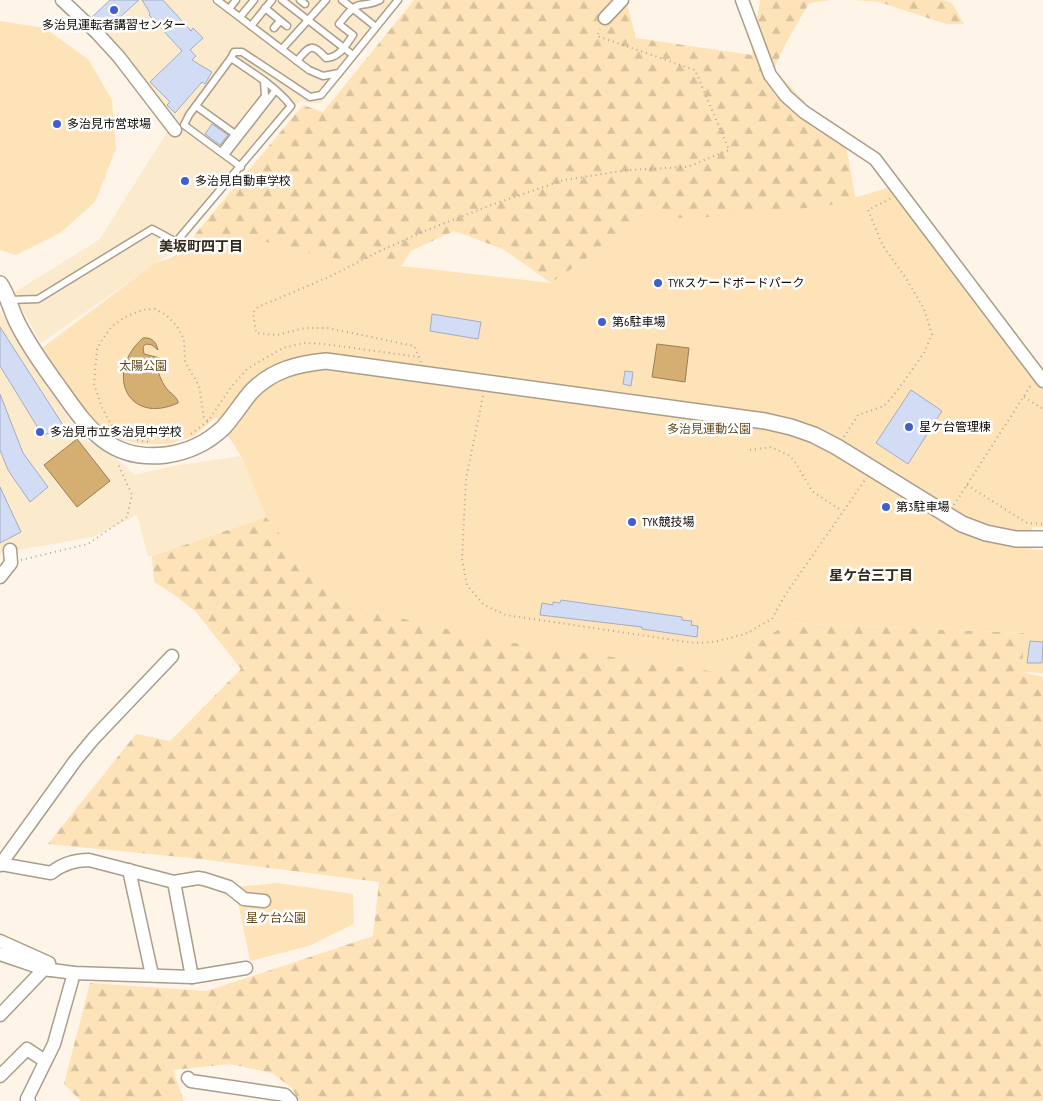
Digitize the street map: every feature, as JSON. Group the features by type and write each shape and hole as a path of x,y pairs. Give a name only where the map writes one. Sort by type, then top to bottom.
{"street":[{"path":"62,0 119,57 175,130"},
{"path":"605,18 622,0"},
{"path":"742,0 770,75 786,96 804,112 875,159 1037,382"},
{"path":"0,284 9,300 18,324 38,358 84,423 104,441 119,450 137,456 159,456 180,453 196,448 217,433 250,393 265,379 280,370 301,364 326,361 766,421 791,427 814,435 837,447 962,524 986,533 1016,539 1043,539"},
{"path":"0,577 11,556"},
{"path":"172,656 127,702 81,754 0,864 51,873 58,867 79,860 89,860 174,882 204,879 230,887 244,899 264,901"},
{"path":"129,870 152,975"},
{"path":"174,882 192,976"},
{"path":"0,940 49,963 47,970 0,1016"},
{"path":"0,954 47,970 74,973 192,976 246,968"},
{"path":"29,1101 26,1099 54,1044 74,973"},
{"path":"0,1076 27,1049 45,1061"},
{"path":"188,1078 191,1081 285,1095 292,1101"}],"lane":[{"path":"217,0 309,70 323,76 339,74"},
{"path":"229,9 236,0"},
{"path":"240,17 254,0"},
{"path":"251,26 272,0"},
{"path":"282,0 353,55"},
{"path":"282,49 326,0"},
{"path":"342,0 376,27"},
{"path":"297,61 306,50 314,47 320,50 326,58 332,58 353,35 338,24 353,8 361,5 370,5 380,0"},
{"path":"241,167 184,125 234,52 242,52 310,97 321,95 398,0"},
{"path":"265,8 287,26"},
{"path":"274,28 280,21"},
{"path":"9,300 38,299 152,229 176,242 291,106 264,81 230,58"},
{"path":"223,154 235,134 265,96 264,81"},
{"path":"223,154 275,91"},
{"path":"196,106 235,134"}],"path":[{"path":"424,374 414,346 328,328 304,328 277,335 256,333 253,313 258,307 330,276 380,251 491,204 564,180 628,170 688,167 729,150 695,70 597,36 605,18"},
{"path":"837,447 858,415 884,406 897,391 924,353 932,334 924,309 907,280 883,246 868,210 901,193"},
{"path":"156,443 136,440 112,426 103,410 94,384 97,350 112,326 125,317 142,310 155,309 166,315 176,325 184,338 185,362 199,386 204,418 208,421"},
{"path":"190,435 208,421 232,386 248,369 283,348 304,343 324,344 419,357"},
{"path":"948,516 1023,397 1037,382"},
{"path":"486,384 466,479 462,559 467,585 484,605 506,615 694,644 714,642 745,634 772,619 784,595 873,469"},
{"path":"1023,397 1043,409"},
{"path":"750,450 771,447 790,456 797,464 812,491 843,512"},
{"path":"11,556 88,544 127,517 132,495 119,466 119,450"},
{"path":"967,485 1026,523 1043,524"}],"shaded area":[{"name":"多治見自動車学校","path":"139,0 404,0 320,104 300,101 178,248 41,343 13,293 99,240 173,123 106,34"},
{"name":"多治見市立多治見中学校","path":"0,311 71,422 88,441 114,457 135,475 173,466 241,456 266,517 148,557 137,515 93,537 0,553"},
{"path":"143,338 151,339 156,345 158,350 152,345 146,344 143,347 144,354 160,358 160,362 156,364 160,376 166,388 178,403 160,408 146,407 134,402 127,392 123,380 125,366 131,351"},
{"path":"657,344 689,348 685,382 652,377"},
{"path":"77,439 110,481 77,507 44,465"}],"green space":[{"path":"414,0 626,0 636,38 752,55 760,0 831,0 809,3 785,45 774,69 803,100 817,123 845,141 857,205 914,320 652,214 551,283 503,249 454,231 411,251 388,288 141,283 182,250 303,105 323,112"},
{"path":"853,0 944,0 952,3 964,24 946,24 879,2"},
{"name":"多治見市営球場","path":"0,21 45,28 89,60 112,100 116,149 95,202 60,233 16,255 0,250"},
{"name":"多治見運動公園","path":"890,187 1043,389 1043,527 1032,527 1031,549 1043,550 1043,673 1022,672 1024,633 789,623 711,671 493,640 337,603 266,517 241,456 216,417 194,436 169,444 143,444 122,440 90,423 38,351 155,263 245,236 323,257 551,283 652,213 687,219 827,206"},
{"path":"266,517 338,603 711,671 789,623 1025,633 1022,672 1043,677 1043,1101 299,1101 292,1088 272,1073 230,1064 173,1070 184,1101 81,1101 64,1084 90,983 207,991 373,936 379,882 200,859 48,844 136,734 170,741 241,669 196,612 154,582 152,556"},
{"name":"星ケ台公園","path":"278,883 353,894 354,924 309,946 250,961 235,887"}],"building":[{"name":"多治見運転者講習センター","path":"110,0 139,0 106,30 92,17"},
{"path":"142,0 163,0 191,31 193,28 203,38 190,50 196,56 192,60 212,72 205,84 202,82 175,113 167,105 170,102 150,82 182,51 149,15 150,13"},
{"path":"212,124 228,135 220,145 205,134"},
{"path":"432,314 481,322 478,339 430,331"},
{"path":"0,327 63,425 43,436 0,366"},
{"path":"625,371 633,372 631,386 623,384"},
{"name":"星ケ台管理棟","path":"911,390 942,411 908,464 876,443"},
{"path":"0,394 23,453 48,487 30,502 8,470 0,450"},
{"path":"0,487 21,532 0,543"},
{"path":"561,600 682,617 682,620 692,621 691,625 698,626 697,637 642,629 642,627 540,615 542,603 553,605 553,602 560,603"},
{"path":"1030,641 1043,642 1042,663 1027,663"}],"place":[{"name":"多治見運転者講習センター","path":"114,10"},
{"name":"多治見市営球場","path":"57,124"},
{"name":"多治見自動車学校","path":"185,181"},
{"name":"TYKスケードボードパーク","path":"658,283"},
{"name":"第6駐車場","path":"602,322"},
{"name":"星ケ台管理棟","path":"909,427"},
{"name":"多治見市立多治見中学校","path":"40,432"},
{"name":"第3駐車場","path":"886,507"},
{"name":"TYK競技場","path":"632,522"}],"district":[{"name":"美坂町四丁目","path":"201,246"},
{"name":"星ケ台三丁目","path":"871,575"}],"park label":[{"name":"太陽公園","path":"143,366"}]}
